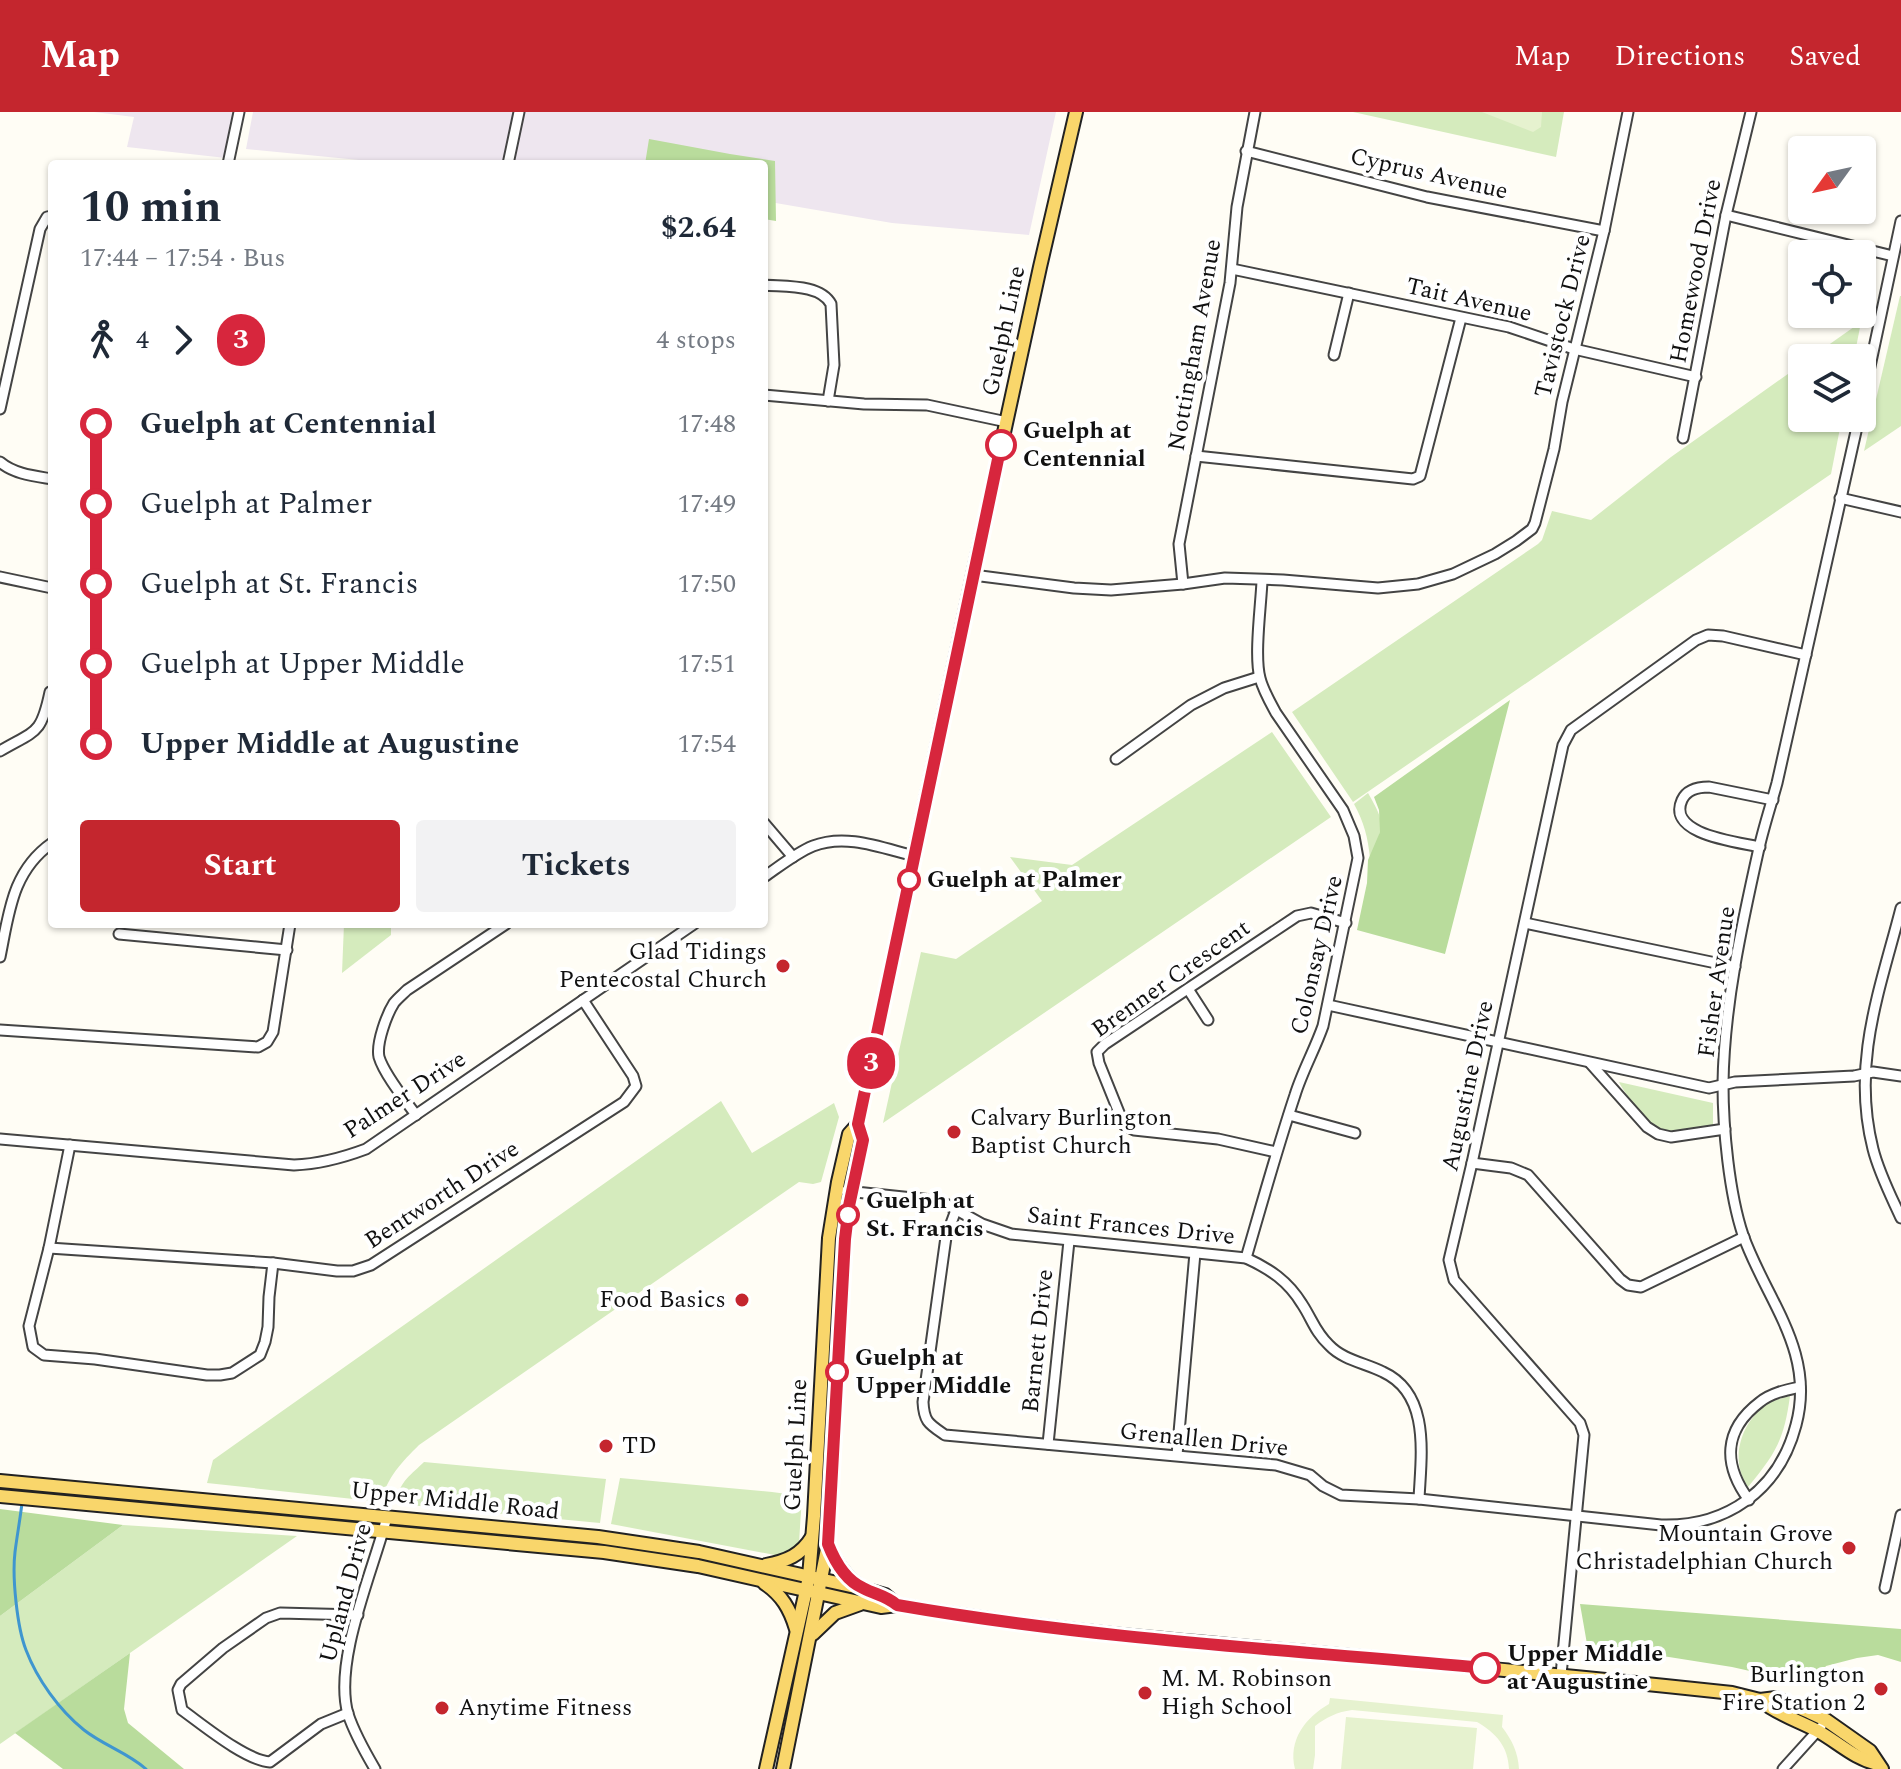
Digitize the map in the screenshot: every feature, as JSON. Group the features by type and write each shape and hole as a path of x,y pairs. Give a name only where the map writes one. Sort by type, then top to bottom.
{"main road":[{"name":"Guelph Line","path":"766,1769 796,1631 828,1544 845,1239 863,1140 858,1124 973,575 1076,112"},
{"name":"Guelph Line","path":"783,1769 811,1636 814,1585 812,1537 829,1238 849,1134 858,1124"},
{"path":"823,1348 837,1373"},
{"name":"Upper Middle Road","path":"0,1481 615,1539 699,1552 759,1573"},
{"name":"Upper Middle Road","path":"0,1496 604,1552 759,1573 814,1585 864,1589 885,1595 897,1605"},
{"path":"796,1631 784,1600 759,1573 795,1557 812,1537"},
{"path":"828,1544 851,1581 864,1589"},
{"name":"Upper Middle Road","path":"814,1585 881,1607 897,1605 1093,1633 1561,1675 1732,1693 1760,1700 1776,1698 1870,1751 1880,1767"},
{"path":"811,1636 835,1613 865,1604"}],"street":[{"path":"229,160 239,112"},
{"path":"509,160 519,112"},
{"name":"Nottingham Avenue","path":"1183,584 1179,544 1232,269 1237,207 1255,112"},
{"name":"Tavistock Drive","path":"1262,581 1378,588 1418,584 1453,574 1495,554 1532,529 1554,449 1628,112"},
{"name":"Homewood Drive","path":"1683,438 1726,215 1751,112"},
{"name":"Cyprus Avenue","path":"1246,151 1427,197 1604,231"},
{"path":"1726,215 1893,256"},
{"path":"0,409 40,229 48,217"},
{"path":"1875,344 1901,221"},
{"name":"Tait Avenue","path":"1232,269 1509,327 1574,349 1696,377"},
{"path":"768,285 815,290 827,297 831,304 834,365 828,401"},
{"path":"1334,355 1349,293"},
{"path":"1196,456 1413,479 1420,476 1461,318"},
{"path":"768,395 864,404 927,405 1007,422"},
{"name":"Fisher Avenue","path":"1577,1515 1661,1525 1683,1526 1707,1521 1749,1500 1770,1479 1783,1458 1796,1425 1801,1403 1796,1353 1744,1237 1734,1197 1725,1129 1723,1085 1726,1023 1760,847 1856,432"},
{"path":"0,462 8,469 48,478"},
{"path":"1840,498 1901,512"},
{"path":"973,575 1111,590 1225,578 1262,581"},
{"path":"0,577 48,587"},
{"name":"Colonsay Drive","path":"1246,1258 1295,1093 1316,1048 1328,1005 1358,858 1354,836 1343,810 1276,713 1259,677 1262,581"},
{"name":"Augustine Drive","path":"1561,1675 1584,1435 1580,1423 1454,1280 1449,1260 1563,745 1571,730 1696,640 1708,635 1806,655"},
{"path":"1116,759 1191,705 1224,688 1259,677"},
{"path":"0,751 37,730 45,717 48,702"},
{"path":"1760,847 1700,833 1686,826 1680,813 1682,801 1690,791 1699,787 1773,800"},
{"path":"768,828 793,857"},
{"path":"768,874 814,846 838,841 851,841 914,856"},
{"path":"0,957 13,897 24,870 48,846"},
{"name":"Brenner Crescent","path":"1276,1152 1218,1139 1134,1130 1124,1125 1097,1052 1297,916 1311,913 1346,923"},
{"path":"1900,913 1867,1041 1864,1073 1873,1150 1901,1218"},
{"path":"1525,923 1735,967"},
{"path":"0,1030 258,1047 267,1042 273,1032 290,928"},
{"path":"416,1115 391,1080 379,1056 382,1033 390,1010 407,990 500,928"},
{"name":"Palmer Drive","path":"0,1139 294,1165 318,1164 366,1149 688,928"},
{"path":"119,934 287,950"},
{"path":"1890,948 1901,950"},
{"path":"1188,989 1208,1020"},
{"name":"Bentworth Drive","path":"49,1248 353,1271 371,1265 624,1102 636,1086 633,1076 583,1000"},
{"path":"1328,1005 1709,1088 1735,1082 1864,1073 1901,1076"},
{"path":"1590,1063 1647,1127 1658,1134 1671,1137 1725,1129"},
{"path":"1289,1115 1355,1133"},
{"path":"70,1145 29,1326 33,1347 44,1355 207,1375 232,1373 260,1355 265,1342 273,1263"},
{"path":"1472,1163 1511,1168 1528,1175 1628,1285 1641,1287 1744,1237"},
{"name":"Saint Frances Drive","path":"836,1189 932,1200 999,1231 1246,1258 1267,1268 1288,1284 1316,1331 1331,1348 1349,1359 1390,1375 1405,1389 1419,1420 1422,1437 1419,1499"},
{"name":"Grenallen Drive","path":"956,1210 946,1237 923,1402 924,1416 930,1425 945,1435 1276,1465 1310,1475 1341,1495 1419,1499 1577,1515"},
{"name":"Barnett Drive","path":"1048,1444 1069,1241"},
{"path":"1177,1455 1195,1253"},
{"path":"1749,1500 1738,1485 1731,1464 1731,1439 1740,1421 1761,1401 1800,1387"},
{"path":"1885,1588 1901,1515"},
{"name":"Upland Drive","path":"375,1769 348,1713 344,1681 350,1642 387,1517"},
{"path":"348,1713 321,1724 270,1762 260,1761 182,1710 178,1690 223,1648 266,1618 280,1613 358,1615"},
{"path":"1783,1769 1822,1726"}],"shaded area":[{"path":"94,112 235,112 226,158 127,147 134,117"},
{"path":"253,112 1056,112 1029,235 892,223 768,202 768,160 359,160 246,149"}],"green space":[{"path":"1353,112 1564,112 1556,157"},
{"path":"1482,112 1542,112 1541,127 1533,132"},
{"path":"649,139 775,161 776,221 768,220 768,160 646,160"},
{"path":"1901,296 1901,426 1864,451 1868,432 1876,432 1876,399"},
{"path":"1852,328 1860,328 1857,344 1830,344"},
{"path":"1788,374 1788,432 1839,432 1831,474 1353,802 1292,712 1538,544 1552,511 1591,520 1671,457"},
{"path":"1510,700 1445,954 1357,930 1367,883 1368,860 1380,832 1379,810 1374,797"},
{"path":"1272,732 1331,817 883,1123 921,952 956,959 1042,901 1010,857 1072,865"},
{"path":"1368,793 1381,825 1370,858 1365,830 1354,804"},
{"path":"344,928 391,928 391,935 342,973"},
{"path":"1619,1082 1713,1103 1713,1126 1679,1133 1662,1131 1640,1112"},
{"path":"721,1101 752,1153 834,1103 839,1117 821,1182 799,1182 419,1445 391,1477 381,1502 207,1483 213,1460"},
{"path":"1790,1396 1777,1445 1748,1487 1739,1464 1741,1440 1746,1429 1761,1409"},
{"path":"424,1462 606,1479 600,1523 398,1504 402,1486"},
{"path":"620,1478 802,1496 799,1543 780,1556 611,1524"},
{"path":"0,1509 123,1525 0,1616"},
{"path":"123,1525 297,1536 0,1744 0,1616"},
{"path":"1580,1604 1901,1629 1901,1662 1878,1655 1826,1666 1812,1685 1732,1667 1587,1644"},
{"path":"130,1653 124,1709 128,1723 184,1769 63,1769 15,1733"},
{"path":"1330,1698 1503,1715 1502,1727 1514,1746 1519,1769 1509,1769 1500,1741 1477,1722 1352,1710 1332,1715 1315,1726 1313,1769 1295,1769 1296,1739 1306,1723 1329,1704"},
{"path":"1346,1717 1477,1728 1473,1769 1341,1769"}],"waterway":[{"path":"22,1503 14,1562 15,1588 20,1628 36,1672 75,1722 146,1769"}],"bus line":[{"name":"3","path":"1001,445 858,1124 863,1140 845,1239 828,1544 837,1564 851,1581 864,1589 885,1595 897,1605 1093,1633 1485,1668"}],"place":[{"name":"Guelph at Centennial","path":"1001,445"},
{"name":"Guelph at Palmer","path":"909,880"},
{"name":"Glad Tidings Pentecostal Church","path":"783,966"},
{"name":"Calvary Burlington Baptist Church","path":"954,1132"},
{"name":"Guelph at St. Francis","path":"848,1215"},
{"name":"Food Basics","path":"742,1300"},
{"name":"Guelph at Upper Middle","path":"837,1372"},
{"name":"TD","path":"606,1446"},
{"name":"Mountain Grove Christadelphian Church","path":"1849,1548"},
{"name":"Upper Middle at Augustine","path":"1485,1668"},
{"name":"Burlington Fire Station 2","path":"1881,1689"},
{"name":"M. M. Robinson High School","path":"1145,1693"},
{"name":"Anytime Fitness","path":"442,1708"}]}
